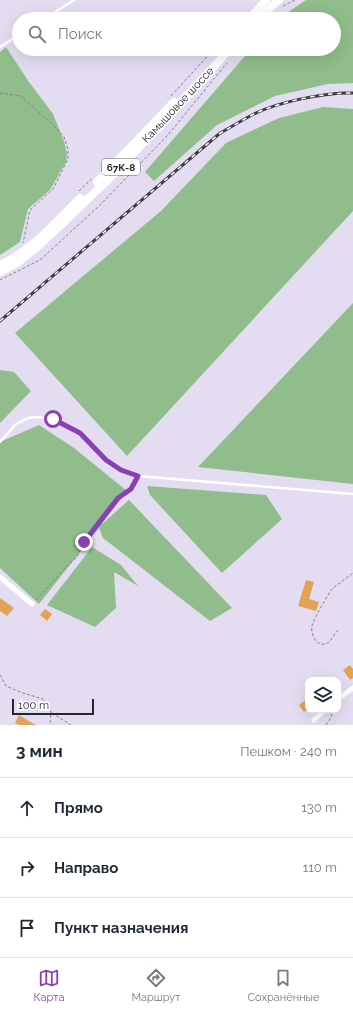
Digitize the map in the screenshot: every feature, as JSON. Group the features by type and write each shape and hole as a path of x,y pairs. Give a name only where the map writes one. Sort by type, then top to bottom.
{"main road":[{"path":"255,12 266,0"},
{"path":"264,12 279,0"},
{"name":"Камышовое шоссе","path":"0,265 10,260 32,244 57,221 114,164 216,56"},
{"name":"Камышовое шоссе","path":"0,272 17,264 64,222 119,169 228,56"}],"street":[{"path":"0,577 32,604"},
{"path":"341,697 353,688"},
{"path":"314,720 322,713"}],"lane":[{"path":"55,12 74,0"},
{"path":"0,47 12,39"},
{"path":"0,442 16,424 28,418 40,416 53,419 80,433 106,460 121,470 138,476 353,494"}],"path":[{"path":"0,280 40,260 98,207 167,136 229,61"},
{"path":"0,93 21,96 60,132 64,137 68,149 68,159 53,189 30,210 22,244"},
{"path":"32,604 65,568 78,557 84,542 118,498 131,489 138,476"},
{"path":"338,630 326,644 316,641 312,635 312,626 332,589 353,573"},
{"path":"0,675 6,686 43,699 52,712 71,725"},
{"path":"50,725 52,712"},
{"path":"326,725 332,716 331,713"}],"green space":[{"path":"306,0 353,0 353,83 328,84 275,96 217,125 154,181 145,172 245,56 341,56 341,12 288,12"},
{"path":"6,47 29,82 53,114 64,141 67,154 66,162 50,190 28,209 20,242 0,255 0,52"},
{"path":"323,107 353,109 353,211 127,456 15,333 161,211 226,143 279,118"},
{"path":"353,303 353,484 198,467"},
{"path":"0,370 14,372 31,391 0,423"},
{"path":"39,425 74,448 127,491 101,525 129,500 232,608 210,621 103,538 99,528 39,604 0,568 0,442"},
{"path":"147,486 266,495 282,519 222,573 150,495"},
{"path":"92,547 121,565 138,586 114,572 116,608 95,627 47,605"}],"building":[{"path":"306,580 314,582 309,599 319,602 316,611 298,606"},
{"path":"0,598 14,608 7,616 0,611"},
{"path":"45,609 52,614 47,621 40,615"},
{"path":"350,665 353,669 353,678 350,680 343,670"},
{"path":"305,700 305,711 304,712 299,705"},
{"path":"19,715 36,725 19,725 15,723"}],"railway":[{"path":"0,321 219,134 254,114 289,102 330,94 353,93"}],"route":[{"path":"53,419 80,433 106,460 121,470 138,476 131,489 118,498 84,542"}]}
